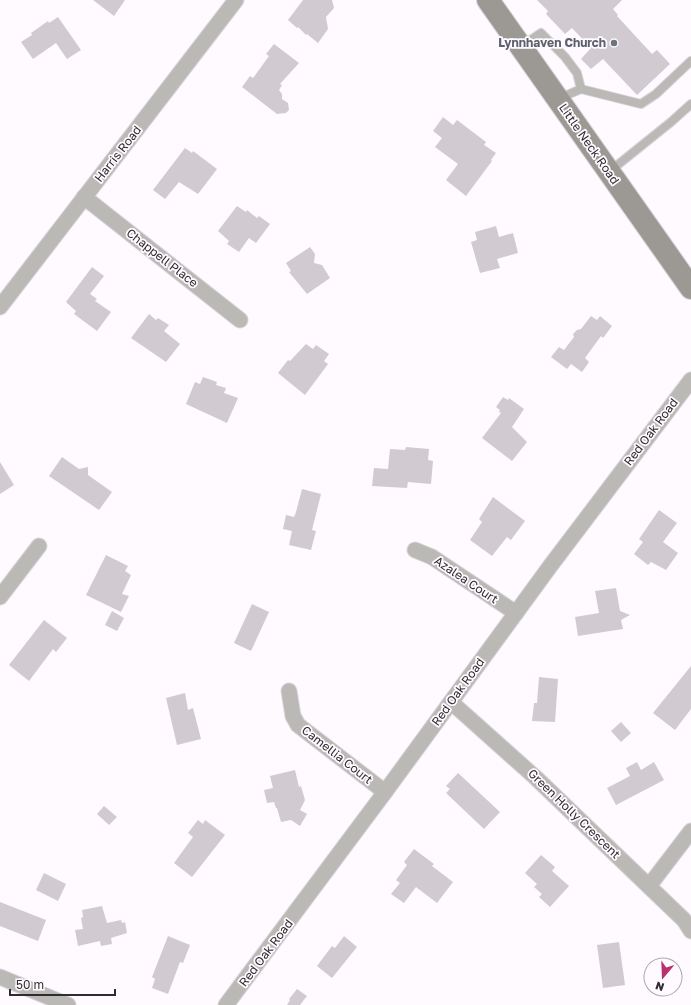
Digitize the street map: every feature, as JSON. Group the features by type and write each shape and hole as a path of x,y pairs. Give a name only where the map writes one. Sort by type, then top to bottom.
{"street":[{"name":"Harris Road","path":"0,308 236,0"},
{"name":"Little Neck Road","path":"488,0 691,288"},
{"name":"Chappell Place","path":"84,197 240,320"},
{"name":"Red Oak Road","path":"226,1005 516,613 691,380"},
{"path":"0,597 39,546"},
{"name":"Azalea Court","path":"415,550 432,557 516,613"},
{"name":"Camellia Court","path":"289,691 292,716 298,725 385,792"},
{"name":"Green Holly Crescent","path":"451,702 536,778 684,920 691,931"},
{"path":"649,886 691,831"},
{"path":"0,978 68,1005"}],"lane":[{"path":"521,47 541,33 565,57 577,73 581,89"},
{"path":"558,99 581,89 641,104 656,94 691,61"},
{"path":"609,172 691,104"}],"building":[{"path":"93,0 125,0 114,16"},
{"path":"303,0 332,0 334,8 326,17 328,29 318,43 288,20"},
{"name":"Lynnhaven Church","path":"537,0 622,0 613,9 618,15 617,16 652,54 657,50 670,64 637,95 603,59 591,69 581,59 591,48 572,28 565,34 546,14 548,11"},
{"path":"58,17 81,50 67,59 56,43 33,59 21,42 32,35 31,33 48,21 49,23"},
{"path":"274,44 299,63 280,84 282,85 279,90 282,94 282,99 288,103 289,110 286,113 277,114 242,87 250,76 253,78 269,56 266,54"},
{"path":"443,117 453,125 457,120 486,142 484,145 496,153 491,160 492,161 466,196 446,180 458,164 435,147 442,138 433,131"},
{"path":"185,148 192,153 193,151 217,169 198,194 179,182 165,199 153,190"},
{"path":"237,206 246,212 247,210 257,218 259,216 270,224 256,243 249,238 239,252 227,244 229,241 218,231"},
{"path":"496,226 499,237 513,233 518,253 497,259 500,268 480,273 471,242 477,240 475,232"},
{"path":"310,247 315,254 314,263 322,265 330,278 307,294 289,272 291,271 286,263"},
{"path":"92,267 104,276 90,294 97,299 95,301 111,312 97,331 74,314 76,311 66,302"},
{"path":"149,314 156,320 158,318 169,325 164,331 180,344 166,362 131,338"},
{"path":"591,316 597,320 600,316 612,326 603,338 601,336 585,358 589,362 582,372 571,364 567,369 551,357 559,347 564,350 574,337 573,334 577,330 581,329"},
{"path":"306,344 313,349 316,345 329,354 324,361 328,364 305,395 278,373 288,360 290,361"},
{"path":"203,377 217,382 216,385 226,388 224,393 238,398 227,423 186,404 195,382 200,384"},
{"path":"503,397 508,400 509,398 524,409 512,427 527,442 512,461 482,438 501,413 496,407"},
{"path":"406,447 429,449 428,460 433,461 431,484 408,482 407,488 372,486 374,468 388,469 390,449 405,450"},
{"path":"62,457 79,469 88,467 88,475 112,492 99,510 49,476"},
{"path":"0,462 14,485 0,494"},
{"path":"302,489 321,494 312,530 316,531 311,550 289,545 292,531 283,529 286,515 294,517"},
{"path":"493,497 525,521 511,540 507,537 492,556 470,540 482,522 479,519"},
{"path":"659,510 677,523 663,542 678,553 666,570 651,562 648,565 634,554 643,542 639,539"},
{"path":"106,555 128,566 125,571 131,575 122,594 129,596 121,612 86,595"},
{"path":"616,588 620,611 630,615 621,620 623,629 578,636 575,617 599,613 595,591"},
{"path":"252,604 269,612 251,651 234,643"},
{"path":"112,611 124,618 117,631 105,625"},
{"path":"44,620 67,638 56,652 53,649 29,681 9,665"},
{"path":"691,666 691,709 675,730 653,713"},
{"path":"539,677 558,679 555,722 532,721 534,703 537,703"},
{"path":"185,693 188,710 193,708 201,739 177,745 166,698"},
{"path":"621,722 631,733 621,742 611,731"},
{"path":"637,762 641,770 654,762 664,780 616,805 607,788 630,776 626,768"},
{"path":"295,770 299,787 301,786 305,800 300,810 307,814 300,826 291,820 281,822 274,802 267,803 264,790 273,788 270,776"},
{"path":"458,773 500,812 484,829 446,793 450,789 446,786"},
{"path":"104,806 117,817 109,825 97,814"},
{"path":"198,820 203,824 205,820 225,835 192,877 174,863 193,837 188,833"},
{"path":"414,849 434,864 432,866 453,882 437,903 416,887 404,903 391,894 400,883 396,880 407,865 404,862"},
{"path":"541,855 555,867 552,871 569,886 550,907 539,897 542,894 534,887 537,884 525,873"},
{"path":"44,873 66,884 58,901 36,890"},
{"path":"0,902 46,920 38,941 0,926"},
{"path":"102,906 107,923 121,920 122,923 125,922 127,933 111,938 112,944 101,946 100,941 78,946 75,930 83,929 81,918 83,917 82,910"},
{"path":"168,936 190,945 183,963 180,962 168,994 152,988 155,979 152,977"},
{"path":"344,936 357,947 332,978 317,966 332,946 335,948"},
{"path":"619,942 625,985 603,988 597,945"},
{"path":"297,989 307,996 300,1005 287,1005 290,1000 289,999"}],"place":[{"name":"Lynnhaven Church","path":"614,43"}]}
